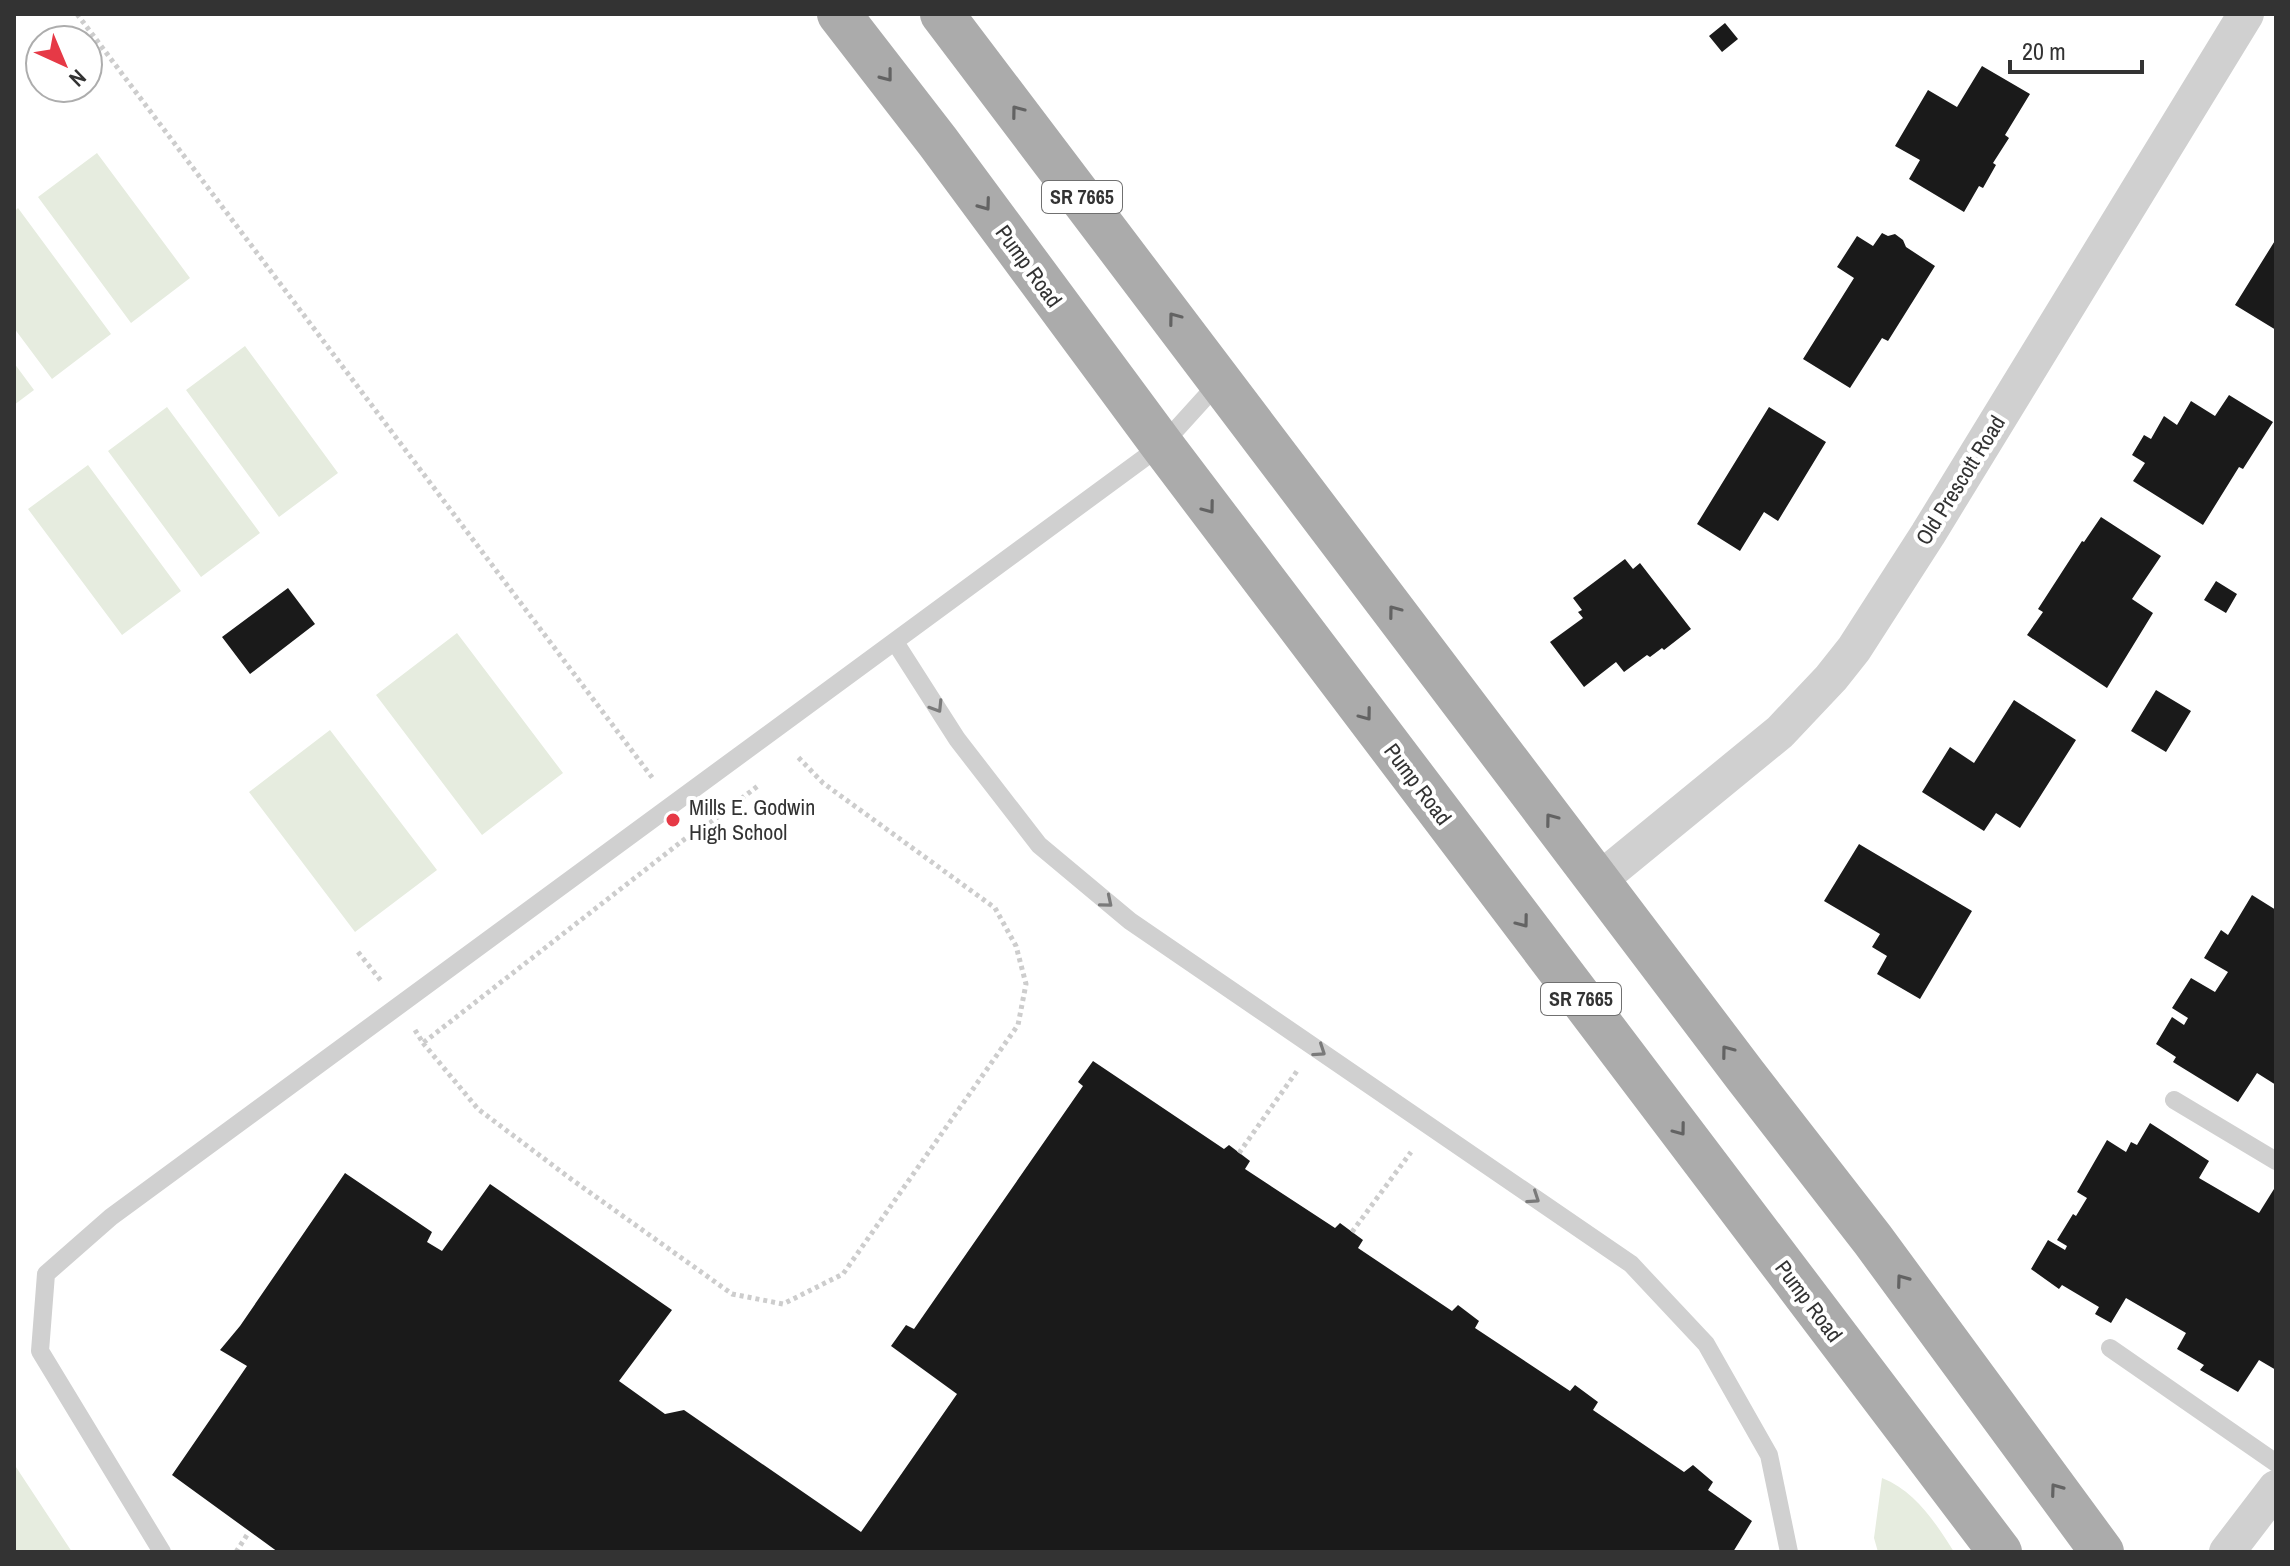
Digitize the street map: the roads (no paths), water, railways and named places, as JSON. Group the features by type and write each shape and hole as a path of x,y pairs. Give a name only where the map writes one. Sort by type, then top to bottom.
{"main road":[{"name":"Pump Road","path":"839,14 2000,1552"},
{"name":"SR 7665","path":"942,14 1873,1240 2102,1552"}],"street":[{"name":"Old Prescott Road","path":"1598,881 1780,732 1854,649 1928,534 2246,14"},
{"path":"2227,1552 2276,1488"}],"lane":[{"path":"162,1552 40,1351 46,1274 111,1217 1162,445 1220,381"},
{"path":"895,642 957,739 1039,845 1130,921 1631,1264 1706,1344 1769,1455 1789,1552"},
{"path":"2174,1100 2276,1161"},
{"path":"2110,1348 2276,1463"}],"place":[{"name":"Mills E. Godwin High School","path":"673,820"}]}
